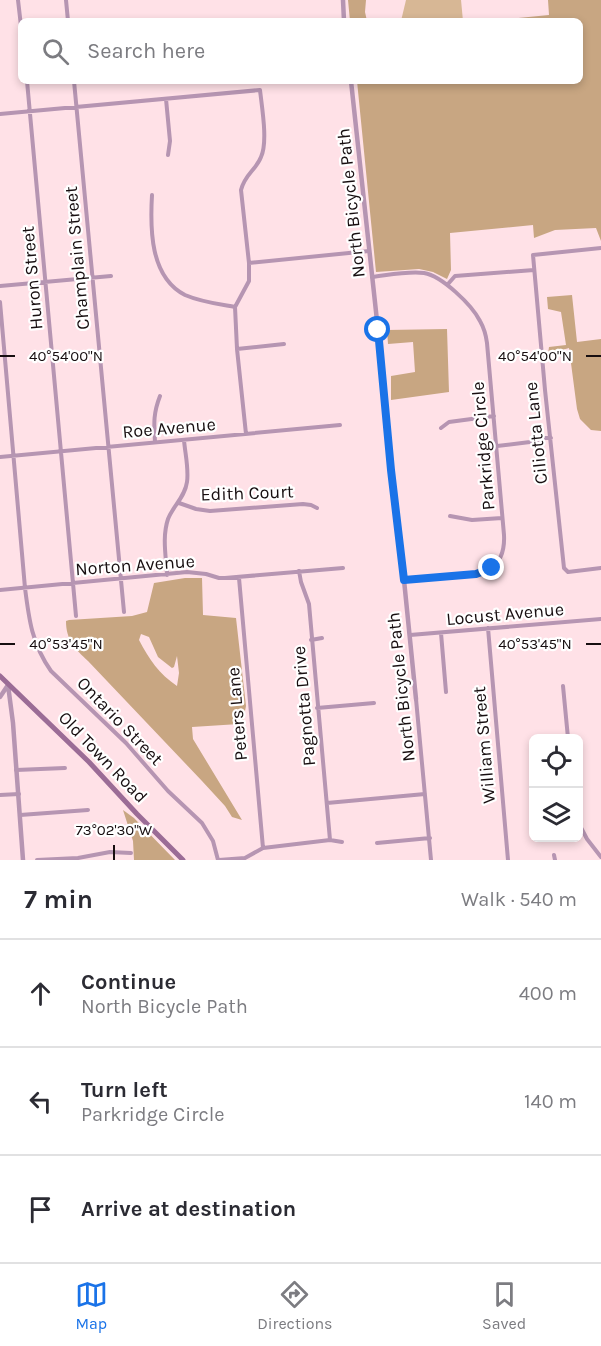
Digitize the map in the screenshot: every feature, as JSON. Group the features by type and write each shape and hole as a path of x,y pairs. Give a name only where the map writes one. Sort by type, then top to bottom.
{"main road":[{"name":"Old Town Road","path":"0,676 89,762 136,814 183,860"}],"street":[{"path":"18,0 20,18"},
{"path":"66,0 68,18"},
{"path":"343,0 344,18"},
{"name":"Huron Street","path":"27,84 76,616"},
{"name":"Champlain Street","path":"74,84 124,612"},
{"name":"North Bicycle Path","path":"351,84 410,635 431,860"},
{"path":"0,114 260,90 264,148 259,163 244,180 242,190 249,281 235,307 246,434"},
{"path":"166,99 170,141 168,155"},
{"path":"152,195 151,219 160,271 174,287 185,294 201,301 235,307"},
{"name":"Ciliotta Lane","path":"601,248 533,255 564,568 568,572 601,568"},
{"path":"249,263 369,250"},
{"path":"448,285 455,276 534,270"},
{"name":"Parkridge Circle","path":"372,277 422,273 432,275 448,285 477,315 488,343 504,550 492,568 476,574 404,580"},
{"path":"0,286 111,276"},
{"name":"Ontario Street","path":"0,302 25,588 29,622 35,644 51,671 126,742 168,791 202,823 213,841 218,860"},
{"path":"237,349 284,344"},
{"path":"155,442 153,418 160,396"},
{"path":"441,428 449,422 494,417"},
{"name":"Roe Avenue","path":"0,457 340,425"},
{"path":"497,446 551,438"},
{"path":"167,575 165,530 168,518 179,503 188,480 184,440"},
{"name":"Edith Court","path":"179,503 210,511 303,504 317,508"},
{"path":"450,516 472,520 502,518"},
{"name":"Norton Avenue","path":"0,590 198,572 219,578 239,578 343,568"},
{"name":"Pagnotta Drive","path":"299,571 309,604 330,840"},
{"name":"Peters Lane","path":"239,578 263,848"},
{"name":"Locust Avenue","path":"410,635 601,619"},
{"name":"William Street","path":"488,628 508,860"},
{"path":"441,633 446,692"},
{"path":"311,640 322,638"},
{"path":"0,697 8,685"},
{"path":"8,685 23,860"},
{"path":"563,686 568,734"},
{"path":"317,708 372,703"},
{"path":"16,770 65,768"},
{"path":"0,795 19,794"},
{"path":"327,803 425,794"},
{"path":"20,815 88,810"},
{"path":"583,830 601,857"},
{"path":"376,843 430,838"},
{"path":"218,860 245,858 263,848 330,840 342,842"},
{"path":"37,860 78,858 110,852 131,853"}],"shaded area":[{"path":"348,0 366,0 366,18 350,18"},
{"path":"406,0 461,0 463,18 402,18"},
{"path":"548,0 601,0 601,241 596,228 555,230 534,238 533,225 450,233 451,270 447,279 433,272 419,269 376,272 357,84 583,84 583,18 518,18 549,15"},
{"path":"572,295 577,342 601,339 601,431 591,430 580,419 569,348 548,354 549,347 566,345 561,312 548,309 547,297"},
{"path":"447,329 449,392 391,400 391,376 415,372 413,342 388,344 387,330"},
{"path":"202,578 203,615 236,618 246,706 243,721 239,724 192,727 193,739 242,820 232,817 225,806 79,652 70,639 66,621 132,616 147,612 154,583","holes":["141,634 149,637 158,657 172,668 177,656 179,673 177,686 155,666 139,640"]},
{"path":"123,810 134,818 175,860 134,860 133,841"}],"route":[{"path":"378,330 404,580 476,574 492,568"}]}
